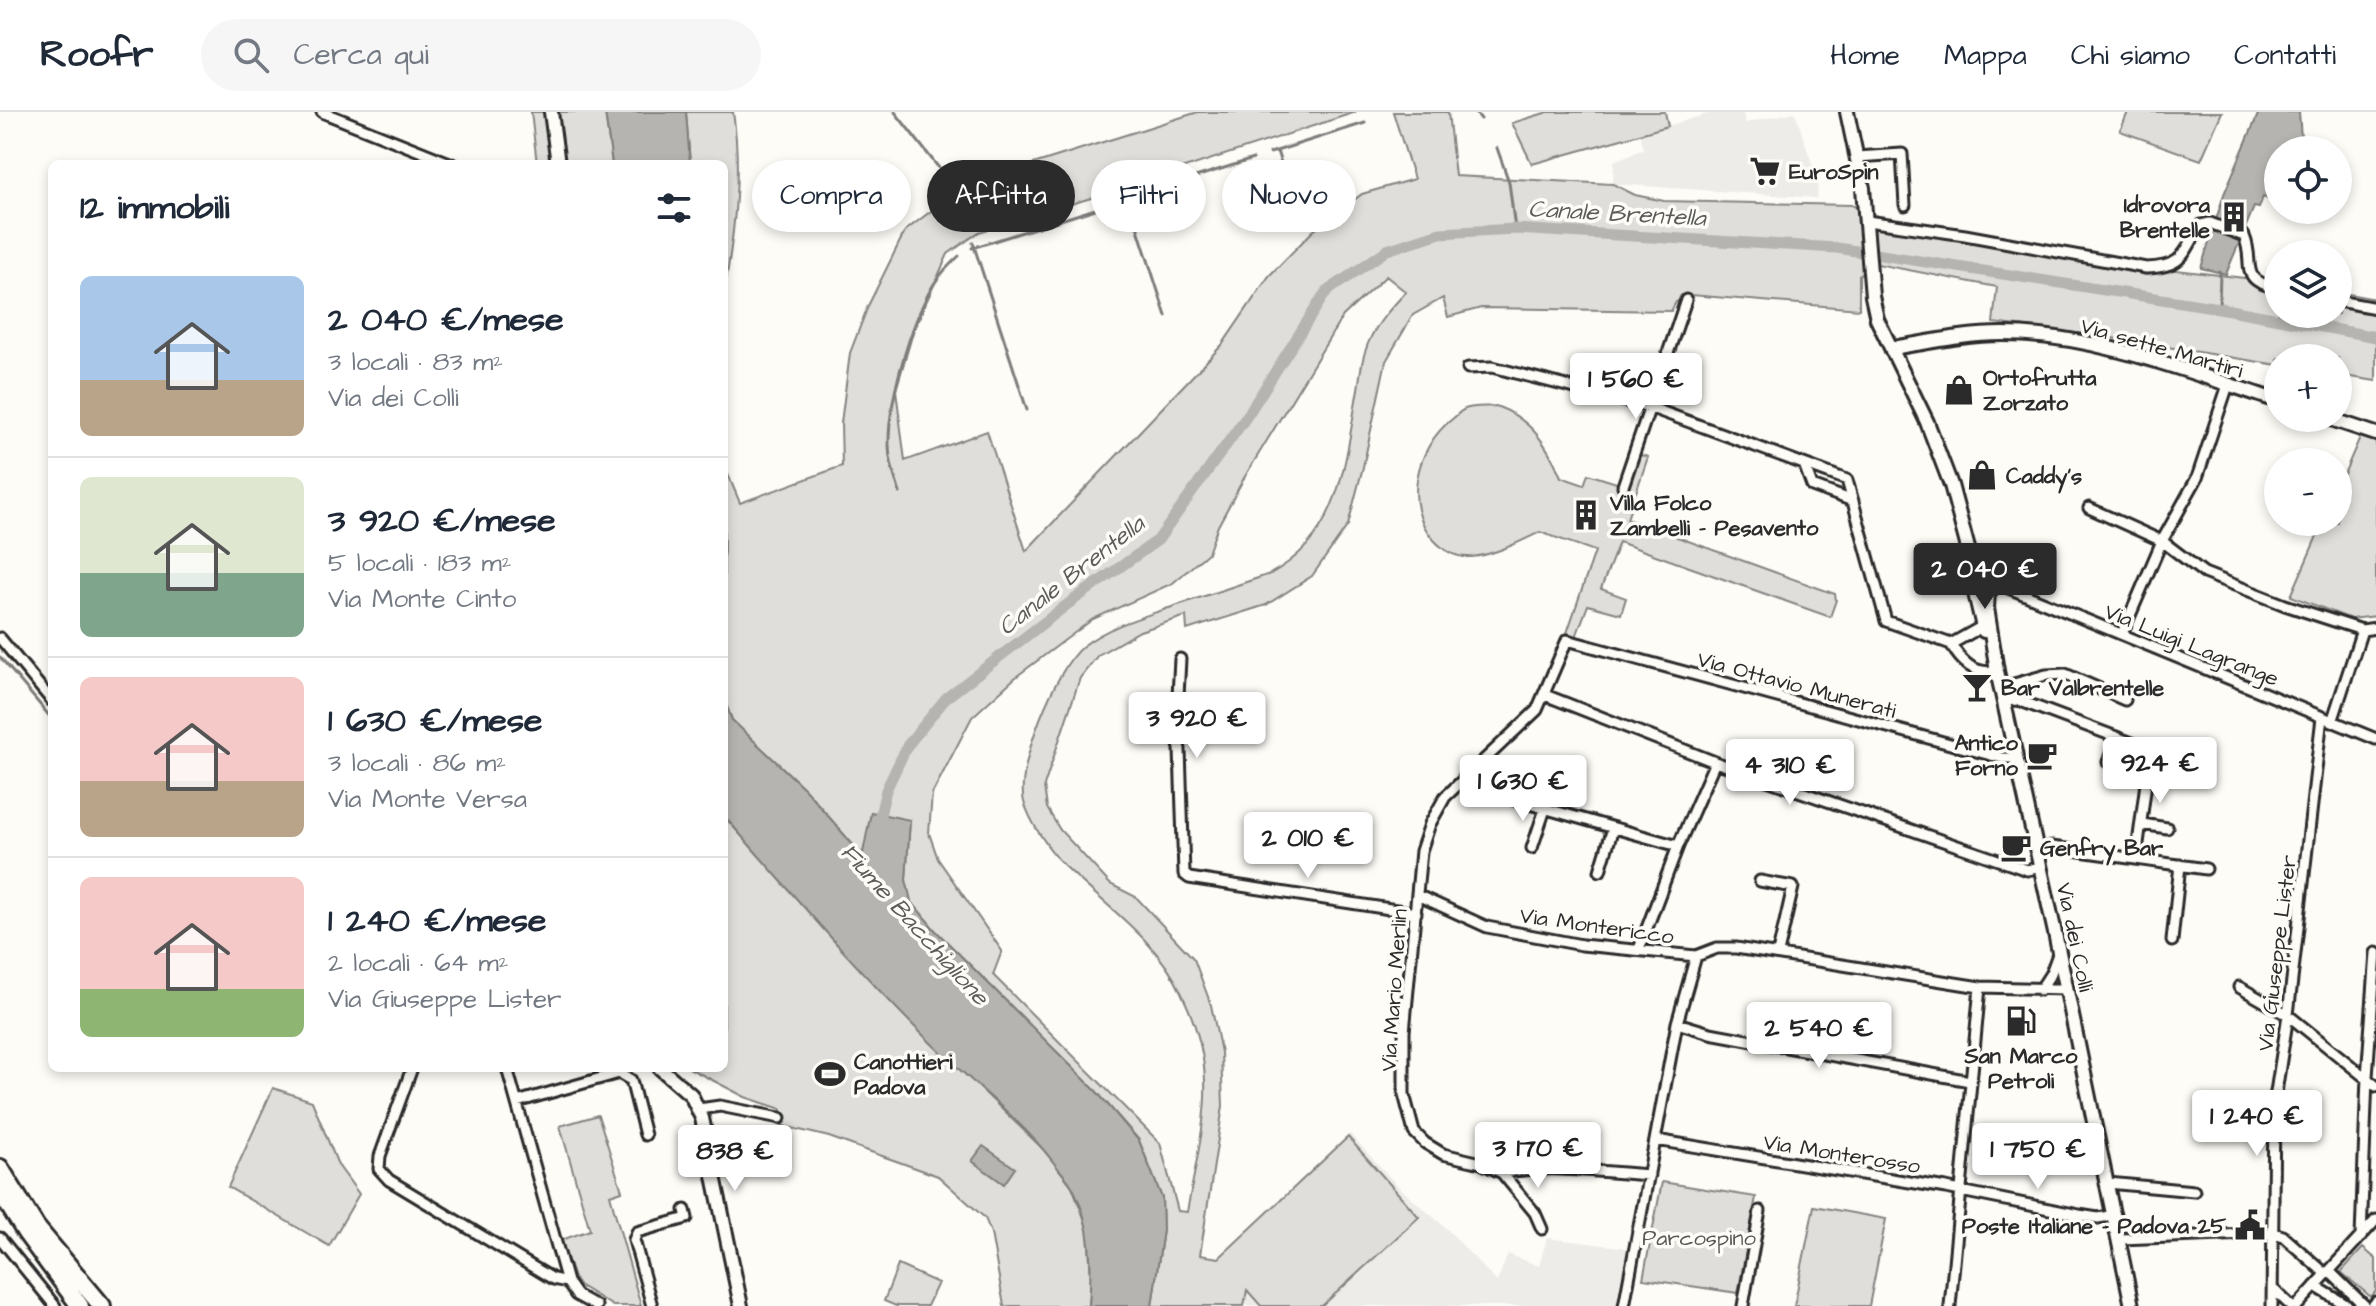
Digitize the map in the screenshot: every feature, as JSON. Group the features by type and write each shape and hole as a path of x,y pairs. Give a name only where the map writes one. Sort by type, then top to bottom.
{"highway":[{"path":"0,1168 36,1227 102,1306"},
{"path":"0,1191 26,1233 80,1306"}],"main road":[{"path":"551,112 557,160"},
{"path":"1847,112 1867,224 1872,296 1877,319 1939,453 1969,552 1979,572"},
{"name":"Via sette Martiri","path":"1892,351 1899,347 1971,336 2026,335 2124,353 2264,397"},
{"path":"2352,426 2376,434"},
{"path":"1979,572 1989,573 1991,587 1979,592 1974,589 1972,579 1979,572"},
{"name":"Via dei Colli","path":"1991,587 1987,608 1996,669 2059,950 2132,1306"},
{"name":"Via dei Colli","path":"1974,589 1996,669"},
{"path":"665,1072 691,1095 699,1109 741,1306"}],"street":[{"path":"322,112 442,160"},
{"path":"1857,157 1902,154 1905,205"},
{"path":"1867,224 1978,237 2146,268 2169,267 2181,257 2201,225 2210,223 2244,236 2249,247 2247,266 2253,278 2264,286"},
{"path":"1623,486 1686,300"},
{"path":"2352,304 2376,308"},
{"path":"1468,368 1492,367 1649,407 1847,480 1886,621 1951,644 1963,662 1974,669 1986,672 1996,669"},
{"path":"2122,634 2162,541 2197,478 2228,385"},
{"path":"1804,464 1812,486 1853,501"},
{"path":"2089,508 2162,541 2204,573 2285,605 2362,630 2376,628"},
{"name":"Via Luigi Lagrange","path":"1991,587 2122,634 2376,739"},
{"path":"1951,644 1983,626"},
{"path":"2332,722 2362,630"},
{"path":"0,638 48,696"},
{"name":"Via Mario Merlin","path":"1542,1229 1528,1204 1502,1173 1481,1163 1443,1154 1414,1132 1404,1094 1404,1032 1421,851 1430,824 1445,797 1527,720 1545,695 1569,640"},
{"name":"Via Ottavio Munerati","path":"1569,640 1987,754 2016,758"},
{"path":"1180,659 1176,733 1180,749 1184,874 1189,878 1416,913"},
{"path":"2002,695 2046,675 2065,674 2125,700"},
{"path":"1545,695 1715,762 2027,870 2041,867"},
{"path":"2002,695 2164,755 2150,781 2136,859"},
{"name":"Via Giuseppe Lister","path":"2272,1306 2274,1105 2288,1015 2322,717"},
{"path":"2108,762 2117,737"},
{"path":"1639,949 1678,846 1715,762"},
{"path":"1464,777 1494,794 1678,846"},
{"path":"1532,848 1545,809"},
{"path":"2142,824 2167,828"},
{"path":"1600,871 1613,828"},
{"path":"2037,850 2052,847 2206,869"},
{"path":"2172,941 2180,865"},
{"path":"1760,881 1793,887 1778,953"},
{"name":"Via Montericco","path":"1417,895 1487,927 1582,945 1696,956 1717,948 1778,953 1980,987 2067,989"},
{"path":"2040,990 2051,973 2059,950"},
{"path":"2361,1237 2367,1077 2376,953"},
{"path":"1624,1306 1677,1023 1696,956"},
{"path":"1950,1306 1980,987"},
{"path":"2239,987 2288,1015 2376,1086"},
{"path":"1677,1023 1710,1033 1970,1081"},
{"path":"411,1072 380,1156 379,1169 389,1180 462,1225 553,1279 567,1282"},
{"path":"508,1072 567,1282 576,1295 596,1306"},
{"path":"517,1102 619,1073 631,1080 645,1135"},
{"path":"699,1109 720,1106 780,1118"},
{"name":"Via Monterosso","path":"1656,1140 2079,1215 2098,1218 2115,1215"},
{"path":"1502,1173 1570,1170 1649,1175"},
{"path":"2108,1183 2194,1191"},
{"path":"652,1306 634,1240 637,1232 687,1218 685,1210"},
{"path":"1743,1306 1760,1211"},
{"path":"2297,1306 2376,1220"},
{"path":"2120,1239 2274,1233 2283,1236 2365,1306"},
{"path":"0,1238 55,1306"},
{"path":"2315,1286 2348,1306"},
{"path":"2273,1289 2291,1306"}],"shaded area":[{"path":"1714,112 1742,112 1746,123 1795,112 1818,182 1817,198 1613,184 1614,161 1644,149 1640,134"},
{"path":"1350,1134 1399,1187 1446,1228 1497,1282 1508,1254 1539,1266 1547,1238 1628,1248 1617,1306 1191,1306 1200,1255 1219,1258"}],"green space":[{"path":"531,112 605,112 611,160 537,160"},
{"path":"686,112 733,112 737,157 736,203 728,268 728,160 690,160"},
{"path":"1198,112 1356,112 1206,161 1091,160 1091,198 1075,203 1075,160 1046,160"},
{"path":"1393,112 1448,112 1455,176 1613,184 1635,195 1664,201 1852,205 1869,214 1999,245 2147,275 2168,269 2264,280 2264,328 2352,328 2352,295 2376,299 2376,381 2352,377 2352,344 2264,344 2264,363 2100,336 1993,323 1997,287 1872,263 1859,275 1859,309 1691,295 1676,302 1671,311 1481,308 1448,317 1443,298 1413,315 1386,361 1348,525 1312,576 1266,605 1187,630 1186,616 1140,631 1098,655 1080,678 1044,786 1047,808 1060,830 1110,884 1136,897 1194,959 1211,1005 1221,1052 1223,1106 1200,1255 1219,1258 1348,1137 1419,1217 1322,1306 1261,1306 1247,1290 1244,1306 1152,1306 1163,1230 1162,1198 1139,1140 1097,1092 935,930 910,901 906,880 910,820 863,853 859,852 805,789 732,720 728,710 728,474 740,503 842,466 841,423 850,353 868,306 905,232 911,232 911,226 927,214 927,232 979,232 948,254 914,329 896,390 905,461 987,431 1026,551 1222,345 1269,276 1312,232 1356,232 1356,199 1414,179","holes":["1386,276 1406,292 1372,335 1362,366 1349,443 1336,494 1312,539 1294,558 1270,574 1126,623 1083,646 1072,657 1050,696 1026,766 1024,802 1043,839 1058,859 1157,954 1181,992 1194,1024 1204,1069 1204,1112 1187,1212 1178,1211 1160,1143 993,975 1002,951 938,859 929,833 932,794 972,717 1017,676 1093,619 1173,583 1208,553 1218,526 1244,478 1343,316"]},
{"path":"1548,112 1665,112 1668,126 1532,164 1512,123"},
{"path":"2128,112 2222,112 2201,160 2120,131"},
{"path":"1496,406 1528,425 1550,454 1561,477 1584,485 1588,474 1626,486 1637,454 1648,457 1627,519 1835,594 1830,617 1619,542 1601,589 1626,598 1621,614 1588,605 1576,637 1567,633 1595,551 1540,532 1489,554 1471,557 1455,555 1434,540 1418,510 1417,477 1429,446 1439,432 1465,409"},
{"path":"2360,437 2376,442 2376,616 2351,619 2291,596 2317,536 2352,536 2352,456"},
{"name":"Canottieri Padova","path":"728,820 880,991 1043,1149 1072,1186 1088,1229 1089,1306 1004,1306 991,1233 985,1218 938,1176 829,1137 779,1125 781,1109 745,1097 697,1072 728,1072"},
{"path":"273,1088 312,1101 338,1165 359,1194 329,1246 228,1187"},
{"path":"598,1115 622,1191 610,1195 641,1306 613,1306 580,1286 574,1278 561,1240 590,1230 560,1126"},
{"name":"Parcospino","path":"1662,1182 1756,1197 1738,1293 1643,1279"},
{"path":"1814,1206 1886,1219 1869,1306 1794,1306"},
{"path":"2363,1248 2376,1259 2376,1291 2371,1297 2341,1272"},
{"path":"898,1265 938,1283 927,1306 896,1306 884,1301"}],"water":[{"path":"605,112 686,112 690,160 611,160"},
{"path":"2259,112 2299,112 2301,136 2264,136 2264,197 2259,208 2254,207 2226,274 2201,268 2224,194"},
{"name":"Fiume Bacchiglione","path":"728,710 732,720 805,789 859,852 863,853 871,812 910,820 906,880 911,901 935,930 1097,1092 1139,1141 1162,1198 1163,1230 1152,1306 1089,1306 1087,1231 1069,1181 1026,1131 933,1045 826,932 728,821"},
{"path":"983,1146 1015,1168 1004,1184 972,1161"}],"waterway":[{"path":"895,112 933,160"},
{"path":"1475,112 1481,119"},
{"path":"1270,153 1365,123"},
{"path":"1497,148 1509,182 1515,229"},
{"path":"1277,151 1280,160"},
{"path":"1206,174 1253,159"},
{"path":"972,248 1091,210"},
{"name":"Canale Brentella","path":"877,828 886,790 907,746 946,698 1068,604 1158,540 1247,416 1326,292 1387,250 1440,233 1515,229 1837,248 2219,308 2376,337"},
{"path":"1139,232 1166,316"},
{"path":"973,243 1027,410"},
{"path":"900,493 889,445 897,385 909,340 925,300 939,276 959,256"},
{"path":"2219,308 2220,272"},
{"path":"0,657 48,714"}],"place":[{"name":"EuroSpin","path":"1765,171"},
{"name":"Idrovora Brentelle","path":"2234,217"},
{"name":"Ortofrutta Zorzato","path":"1959,390"},
{"name":"Caddy's","path":"1982,475"},
{"name":"Villa Folco Zambelli - Pesavento","path":"1586,515"},
{"name":"Bar Valbrentelle","path":"1977,687"},
{"name":"Antico Forno","path":"2042,755"},
{"name":"Genfry Bar","path":"2016,847"},
{"name":"San Marco Petroli","path":"2021,1021"},
{"name":"Canottieri Padova","path":"830,1074"},
{"name":"Poste Italiane - Padova 25","path":"2250,1225"}]}
